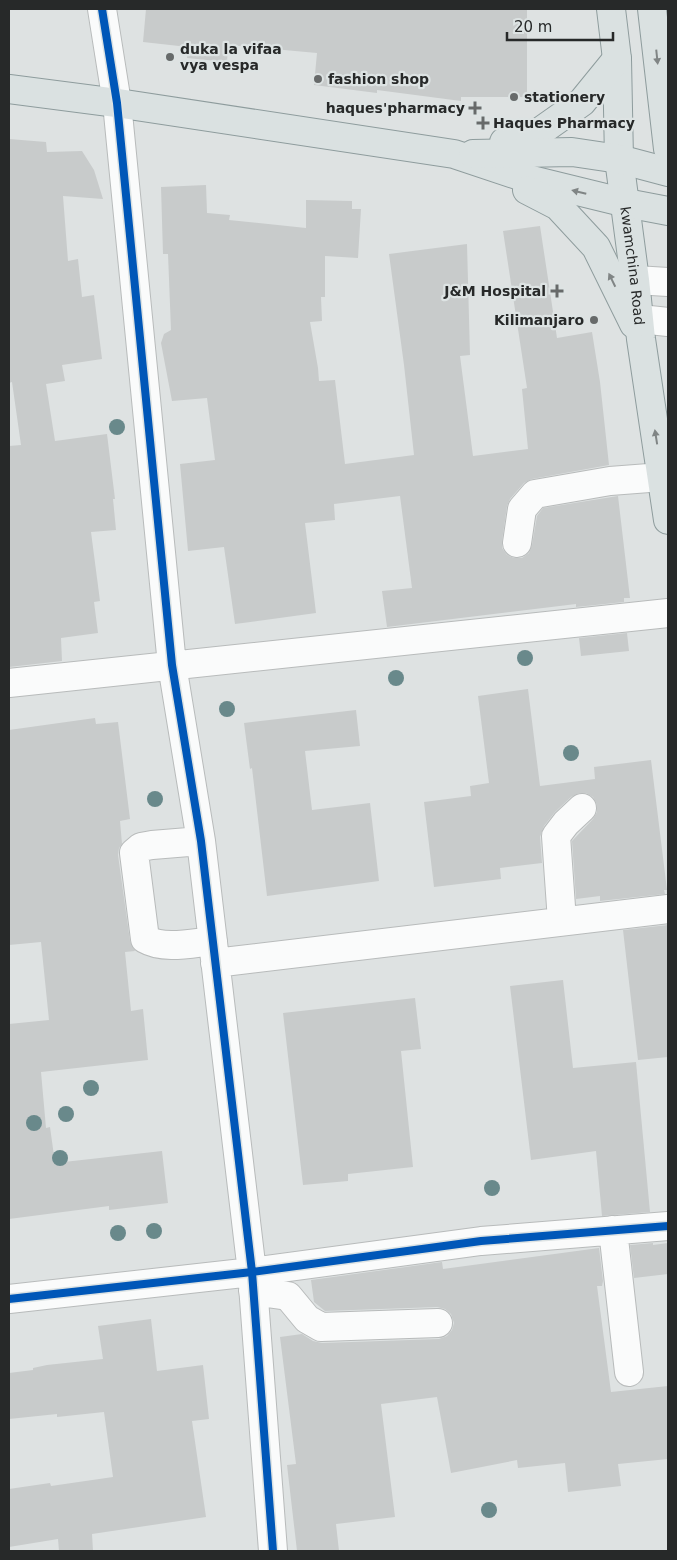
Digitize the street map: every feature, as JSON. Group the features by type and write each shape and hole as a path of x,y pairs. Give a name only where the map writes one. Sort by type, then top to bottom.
{"main road":[{"name":"kwamchina Road","path":"611,9 617,58 619,159 626,203 640,329 668,520"},
{"path":"652,9 668,149"},
{"path":"454,154 538,133 582,102 617,58"},
{"path":"9,90 117,103 454,154 572,152 619,159 668,172"},
{"path":"454,154 532,180 626,203 668,211"},
{"path":"454,154 558,206 596,247 640,329"}],"street":[{"path":"102,9 117,103 172,666 201,841 252,1282 273,1551"},
{"path":"635,280 668,282"},
{"path":"640,329 668,322"},
{"path":"517,543 522,509 535,494 610,481 662,477"},
{"path":"9,683 668,613"},
{"path":"562,921 556,836 566,823 582,808"},
{"path":"201,841 141,847 134,853 145,939 151,942 214,952 562,921 668,909"},
{"path":"9,1299 252,1282 480,1241 668,1226"},
{"path":"613,1230 629,1372"},
{"path":"252,1282 288,1296 307,1319 321,1326 438,1323"}],"building":[{"path":"146,9 527,9 527,97 461,97 461,101 377,90 377,93 314,85 317,53 228,45 227,62 187,58 188,47 143,42"},
{"path":"9,139 46,142 47,152 82,151 94,170 103,199 63,196 68,261 78,259 82,297 94,295 102,359 62,365 65,381 46,384 55,441 107,434 115,499 113,499 116,530 91,532 100,601 94,602 98,633 61,638 62,661 9,667 9,446 21,445 12,382 9,383"},
{"path":"206,185 207,213 230,215 229,220 306,228 306,200 352,201 352,209 361,209 358,258 325,256 325,297 321,297 322,321 310,322 319,381 335,380 345,464 414,455 389,254 467,244 470,355 460,356 473,456 528,449 522,389 527,388 503,231 540,226 557,338 592,332 600,382 609,465 532,479 524,483 510,499 507,506 502,548 507,555 514,558 522,558 529,553 537,516 543,508 618,496 630,598 624,598 624,602 576,607 576,604 387,627 382,591 412,588 400,496 334,504 335,520 305,523 316,613 235,624 224,547 188,551 180,464 215,460 207,398 172,401 161,343 164,334 171,330 168,254 163,254 161,187"},
{"path":"627,633 629,651 581,656 579,638"},
{"path":"528,689 540,786 595,779 594,767 651,760 667,890 664,890 665,894 600,901 600,896 576,899 572,841 593,819 597,812 597,805 593,797 586,793 579,793 571,797 544,826 540,837 542,863 500,868 501,879 434,887 424,802 471,796 470,786 489,783 478,696"},
{"path":"356,710 360,746 305,751 312,810 370,803 379,881 267,896 252,768 250,769 244,723"},
{"path":"95,718 96,724 118,722 130,819 120,821 122,844 118,855 130,941 135,951 125,952 131,1011 143,1009 148,1060 41,1072 46,1128 50,1127 55,1163 162,1151 168,1203 109,1210 109,1206 9,1219 9,1024 49,1020 41,942 9,945 9,730"},
{"path":"668,925 668,1057 638,1060 623,930"},
{"path":"563,980 573,1068 636,1062 650,1212 602,1216 596,1151 531,1160 510,986"},
{"path":"415,998 421,1049 401,1051 413,1167 348,1174 348,1181 303,1185 283,1013"},
{"path":"653,1243 653,1245 668,1243 668,1274 634,1278 630,1245"},
{"path":"599,1248 603,1281 602,1286 597,1286 611,1392 668,1386 668,1459 618,1464 621,1486 568,1492 565,1463 518,1468 517,1460 451,1473 437,1397 381,1404 395,1517 336,1524 339,1551 297,1551 287,1465 296,1464 280,1337 302,1334 313,1341 322,1343 439,1339 447,1336 452,1330 454,1323 451,1314 445,1309 437,1307 325,1311 314,1302 311,1280 442,1262 443,1269"},
{"path":"151,1319 157,1371 203,1365 209,1419 192,1421 206,1517 92,1534 93,1551 59,1551 58,1539 9,1547 9,1489 50,1483 51,1486 113,1477 104,1412 57,1417 57,1414 9,1419 9,1373 33,1370 33,1368 47,1365 103,1359 98,1326"}],"cycle path":[{"path":"102,9 117,103 172,665 201,841 252,1272 273,1551"},
{"path":"9,1299 252,1272 481,1241 668,1226"}],"place":[{"name":"duka la vifaa vya vespa","path":"170,57"},
{"name":"fashion shop","path":"318,79"},
{"name":"stationery","path":"514,97"},
{"name":"haques'pharmacy","path":"475,108"},
{"name":"Haques Pharmacy","path":"483,123"},
{"name":"J&M Hospital","path":"557,291"},
{"name":"Kilimanjaro","path":"594,320"}]}
